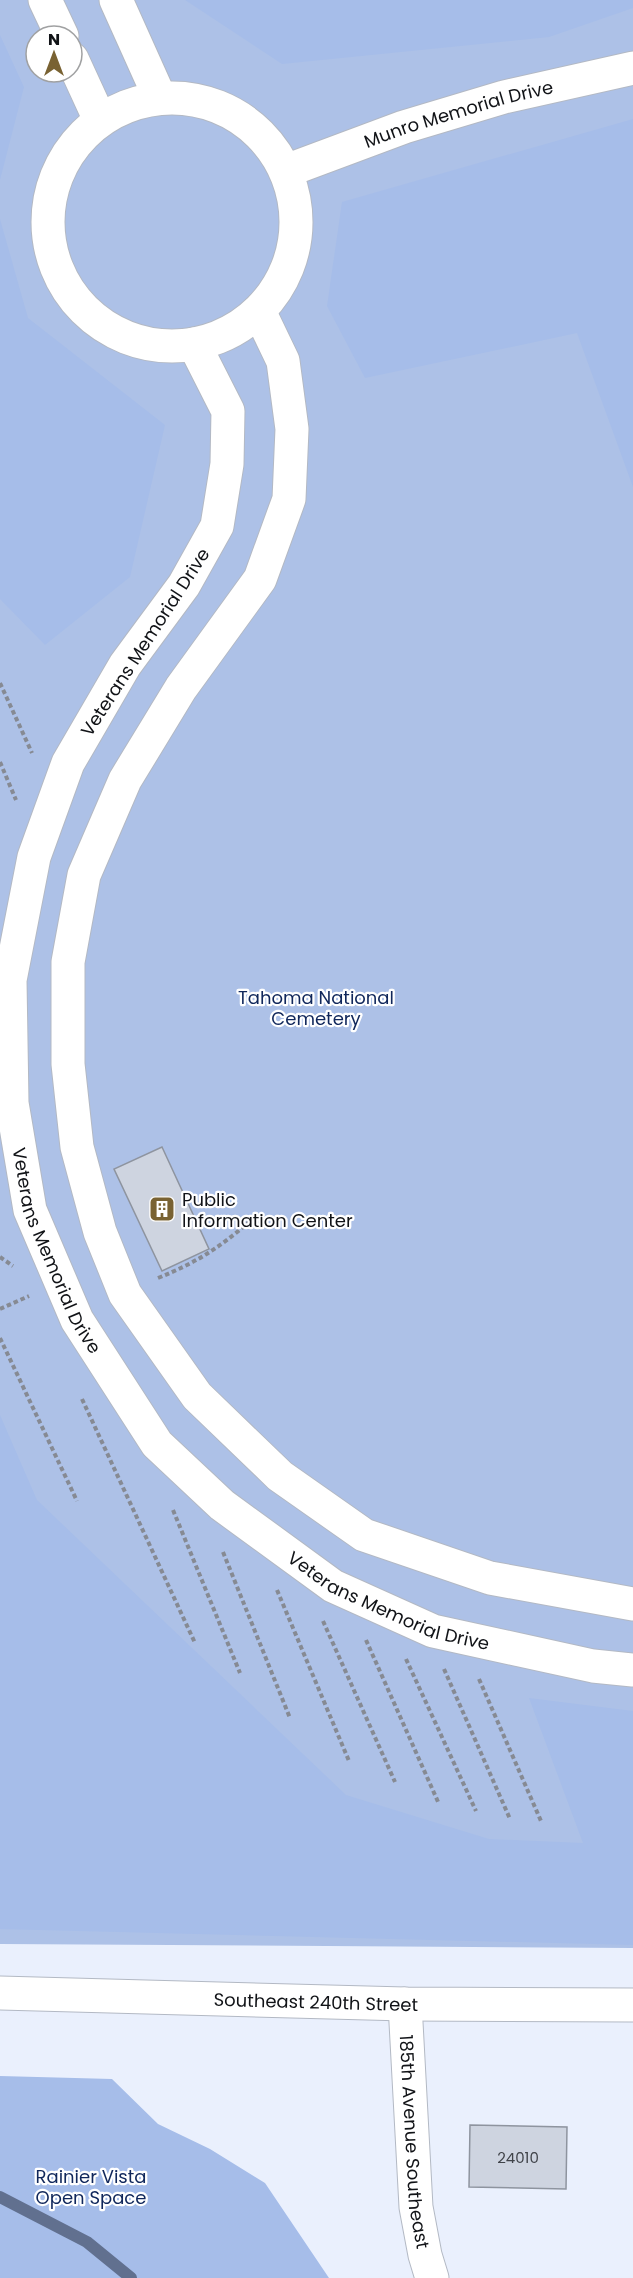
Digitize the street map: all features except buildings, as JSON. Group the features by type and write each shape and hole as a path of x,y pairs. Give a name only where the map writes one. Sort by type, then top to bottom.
{"street":[{"path":"45,0 56,24"},
{"path":"116,0 160,98"},
{"name":"Munro Memorial Drive","path":"286,171 404,127 504,97 633,68"},
{"path":"84,84 100,120"},
{"path":"160,98 183,98 204,102 225,109 244,120 275,152 286,171 294,195 296,220 294,245 287,269 279,284 259,311 229,332 194,344 160,346 128,338 98,322 75,299 58,270 49,237 49,204 58,172 75,144 100,120 129,105 160,98"},
{"path":"259,311 283,361 292,429 289,499 260,579 181,688 125,780 84,875 68,962 68,1064 77,1147 100,1232 125,1294 196,1396 280,1476 364,1534 375,1538 490,1578 633,1604"},
{"name":"Veterans Memorial Drive","path":"194,344 228,411 227,464 217,526 184,585 119,675 68,763 34,857 10,980 12,1103 30,1210 77,1320 157,1444 222,1504 333,1586 433,1632 593,1666 633,1670"},
{"name":"Southeast 240th Street","path":"0,1993 405,2004 633,2005"},
{"name":"185th Avenue Southeast","path":"405,2004 416,2207 432,2278"}],"path":[{"path":"0,683 54,801"},
{"path":"154,1279 191,1264 221,1246 249,1222"},
{"path":"0,1257 21,1271"},
{"path":"0,1309 33,1294"},
{"path":"0,1338 77,1501"},
{"path":"78,1390 195,1643"},
{"path":"173,1508 240,1673"},
{"path":"219,1543 290,1718"},
{"path":"277,1588 350,1761"},
{"path":"344,1591 439,1804"},
{"path":"384,1609 476,1811"},
{"path":"318,1611 395,1782"},
{"path":"425,1628 510,1819"},
{"path":"460,1637 541,1821"}],"green space":[{"name":"Tahoma National Cemetery","path":"0,0 633,0 633,1948 0,1944"},
{"path":"185,0 633,0 633,8 549,37 282,64"},
{"path":"0,35 24,87 0,180"},
{"path":"633,119 633,487 577,333 365,378 327,306 342,202"},
{"path":"0,219 28,318 165,425 130,577 45,645 0,599"},
{"path":"0,1415 37,1500 346,1795 489,1839 583,1843 529,1698 633,1711 633,1945 0,1929"},
{"name":"Rainier Vista Open Space","path":"0,2076 112,2079 158,2124 210,2149 265,2183 329,2278 0,2278"}],"waterway":[{"path":"0,2197 87,2242 131,2278"}],"place":[{"name":"Public Information Center","path":"162,1209"}]}
